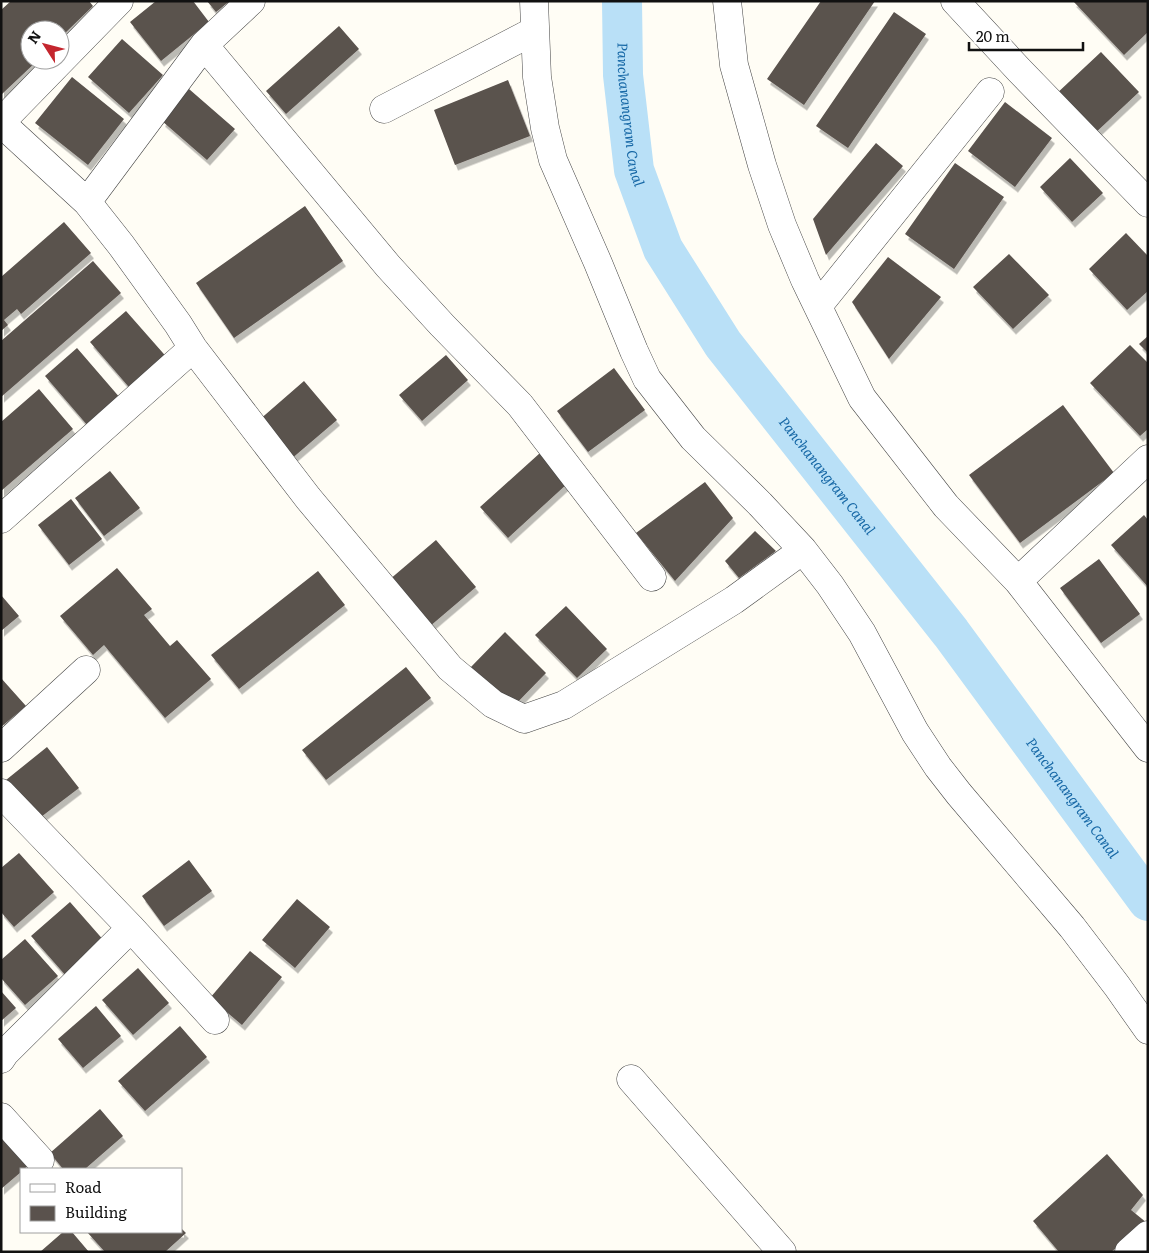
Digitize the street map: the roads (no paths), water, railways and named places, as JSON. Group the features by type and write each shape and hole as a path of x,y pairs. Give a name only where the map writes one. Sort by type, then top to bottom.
{"street":[{"path":"119,1 1,123 86,202 121,245 193,348 308,498 450,668 493,704 524,719 564,705 734,600 804,550"},
{"path":"86,202 204,45 251,1"},
{"path":"534,1 537,77 545,128 553,160 646,379 693,438 804,550 862,633 915,732 938,767 1072,927 1148,1030"},
{"path":"727,1 734,65 762,165 782,225 805,280 862,398 946,506 1018,581 1148,748"},
{"path":"955,1 1148,203"},
{"path":"384,109 534,31"},
{"path":"204,45 388,266 520,405 652,577"},
{"path":"818,306 990,92"},
{"path":"1,519 193,348"},
{"path":"1018,581 1148,459"},
{"path":"1,748 86,670"},
{"path":"1,793 215,1020"},
{"path":"1,1059 130,928"},
{"path":"631,1079 782,1252"},
{"path":"1,1118 40,1160"},
{"path":"1129,1252 1148,1236"}],"waterway":[{"name":"Panchanangram Canal","path":"622,1 623,75 634,170 663,249 723,344 951,633 1148,901"}]}
